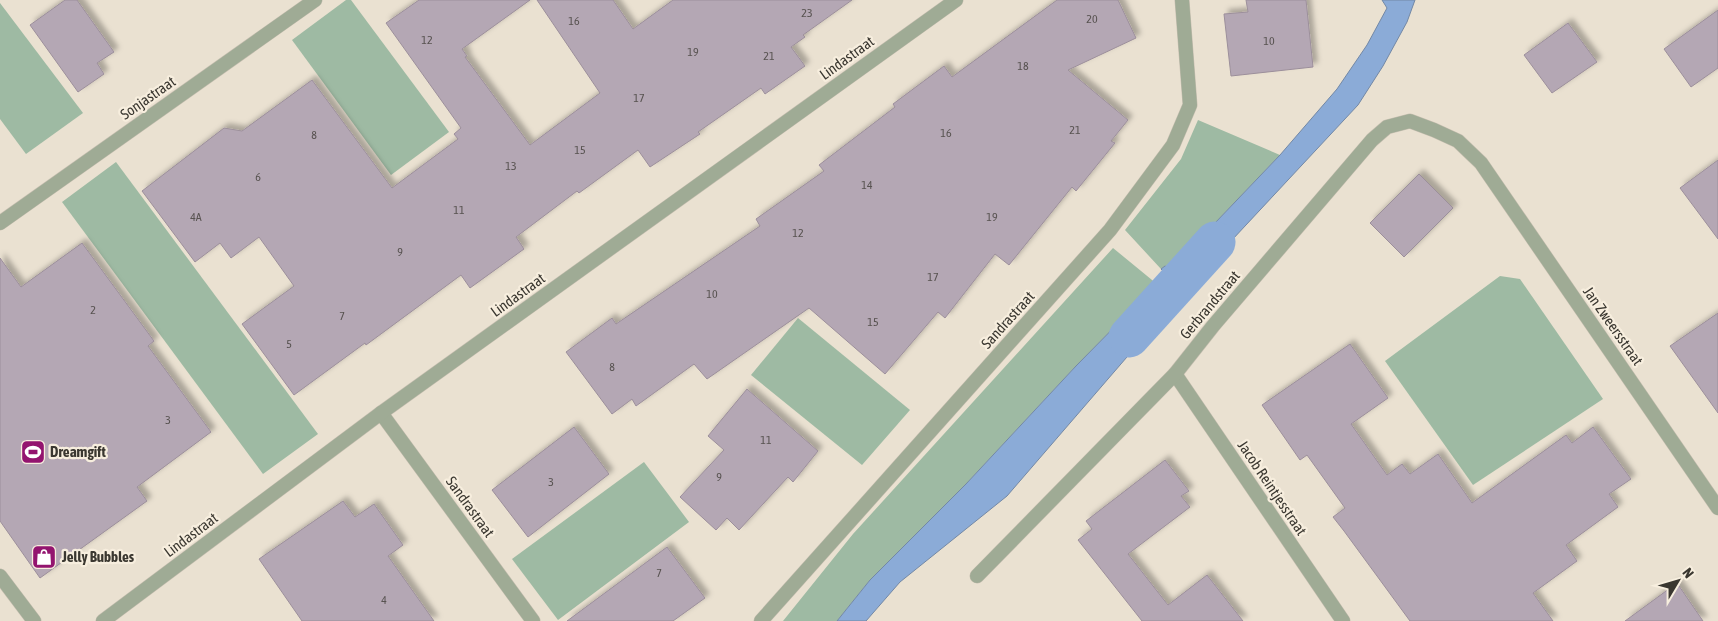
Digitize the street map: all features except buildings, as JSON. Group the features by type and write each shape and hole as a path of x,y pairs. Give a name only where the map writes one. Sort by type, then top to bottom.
{"street":[{"name":"Sonjastraat","path":"0,223 315,0"},
{"name":"Lindastraat","path":"103,621 381,413 956,0"},
{"name":"Sandrastraat","path":"761,621 1110,230 1173,146 1190,105 1182,0"},
{"name":"Gerbrandstraat","path":"977,576 1175,374 1213,326 1372,140 1387,127 1410,121 1434,130 1458,141 1481,163"},
{"name":"Jan Zweersstraat","path":"1481,163 1718,508"},
{"name":"Jacob Reintjesstraat","path":"1175,374 1343,621"},
{"name":"Sandrastraat","path":"381,413 533,621"},
{"path":"0,576 34,621"}],"green space":[{"path":"346,0 351,0 449,132 391,175 292,40"},
{"path":"0,3 83,113 26,154 0,119"},
{"path":"1198,120 1280,155 1171,269 1165,266 1161,269 1125,230 1181,159"},
{"path":"116,162 318,434 263,474 62,202"},
{"path":"1113,248 1163,289 1158,289 1144,297 1076,366 966,484 870,580 837,621 783,621 853,534"},
{"path":"1500,276 1520,279 1603,399 1473,485 1385,361"},
{"path":"798,318 910,410 862,465 751,375"},
{"path":"644,462 689,522 558,620 512,559"}],"water":[{"path":"1382,0 1415,0 1407,22 1383,66 1358,105 1190,285 1194,292 1188,296 1161,269 1165,266 1171,269 1280,155 1337,89 1367,45 1387,8"},
{"path":"1158,289 1163,289 1173,300 1171,306 1007,496 900,582 866,621 837,621 870,580 966,484 1076,366 1144,297"}],"waterway":[{"path":"1129,337 1215,242"}],"place":[{"name":"Dreamgift","path":"33,452"},
{"name":"Jelly Bubbles","path":"44,557"}]}
